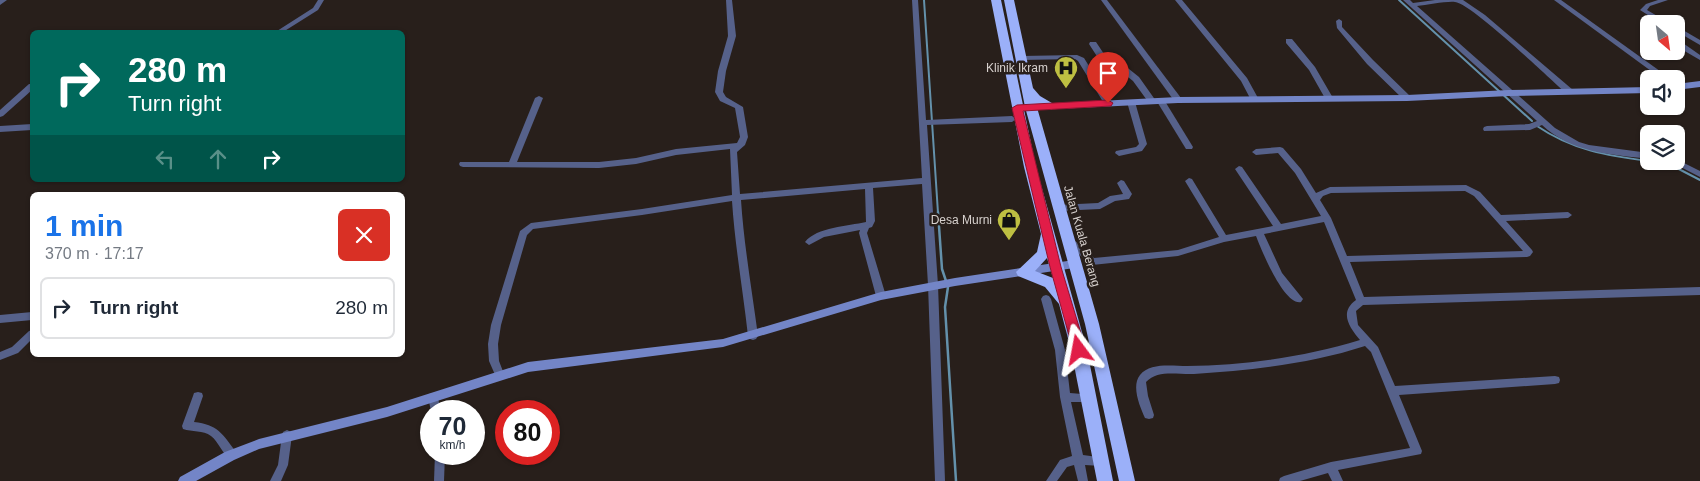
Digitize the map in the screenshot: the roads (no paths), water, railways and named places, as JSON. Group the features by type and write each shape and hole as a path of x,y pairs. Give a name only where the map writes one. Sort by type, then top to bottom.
{"highway":[{"path":"996,0 1007,61 1005,83 1016,113 1056,267 1072,320 1090,398 1105,481"},
{"name":"Jalan Kuala Berang","path":"1009,0 1031,110 1092,324 1127,481"},
{"path":"1026,86 1036,99 1052,108 1039,116 1036,120 1036,126"},
{"path":"1023,272 1036,264 1045,251 1044,220"},
{"path":"1023,272 1050,283 1060,295 1072,320"},
{"path":"1079,350 1084,342 1080,327 1092,324"}],"main road":[{"path":"1685,86 1700,84"},
{"path":"1016,113 1081,105 1178,100 1407,98 1511,93 1640,90"},
{"path":"184,481 232,455 287,436 385,412 499,374 528,367 690,348 753,336 881,296 934,285 1074,264"}],"street":[{"path":"0,3 4,0"},
{"path":"282,30 316,9 321,0"},
{"path":"729,0 732,39 718,89 723,99 736,105 741,110 744,136 742,143 733,152 739,234 753,336"},
{"path":"915,0 925,123 926,181 934,285 940,481"},
{"path":"1104,0 1178,100"},
{"path":"1178,0 1240,74 1254,98"},
{"path":"1408,3 1452,0"},
{"path":"1457,0 1465,1 1570,92"},
{"path":"1558,0 1655,70"},
{"path":"1653,15 1643,8 1665,0"},
{"path":"1408,3 1511,93 1541,122 1576,144 1588,148 1640,155"},
{"path":"1339,21 1339,28 1407,98"},
{"path":"1685,34 1700,43"},
{"path":"1289,41 1312,69 1329,98"},
{"path":"1093,44 1103,59 1126,71 1156,101 1189,147"},
{"path":"1685,48 1700,58"},
{"path":"1021,58 1077,57 1081,60 1108,103"},
{"path":"0,114 30,88"},
{"path":"512,165 539,98"},
{"path":"1119,153 1139,149 1143,144 1131,102"},
{"path":"925,123 1016,113"},
{"path":"1486,129 1530,128 1541,122"},
{"path":"0,130 30,127"},
{"path":"463,164 575,166 625,163 676,152 737,146"},
{"path":"1256,152 1280,150 1298,171 1327,218 1361,300"},
{"path":"1685,167 1700,174"},
{"path":"1239,169 1278,226"},
{"path":"499,374 493,354 495,330 523,233 530,226 642,212 737,197 926,181"},
{"path":"1189,181 1224,239"},
{"path":"1058,208 1100,206 1113,198 1126,197 1128,194 1121,183"},
{"path":"869,185 871,220 863,233 881,296"},
{"path":"1316,200 1320,194 1330,190 1466,188 1477,194 1529,250 1528,254 1344,259"},
{"path":"1498,218 1568,215"},
{"path":"1066,236 1092,262 1178,253 1224,239 1278,226 1327,218"},
{"path":"809,242 822,234 865,227"},
{"path":"1258,231 1282,283 1298,299"},
{"path":"1284,481 1331,467 1416,451 1375,350 1354,326 1351,311 1353,306 1361,300 1700,291"},
{"path":"1046,300 1060,350 1065,397 1083,481"},
{"path":"0,319 30,316"},
{"path":"0,356 15,350 30,336"},
{"path":"1149,415 1141,385 1144,378 1162,370 1232,368 1339,351 1368,341"},
{"path":"1060,350 1079,350"},
{"path":"1391,391 1555,380"},
{"path":"198,396 188,426 207,428 213,431 232,455"},
{"path":"1065,397 1090,398"},
{"path":"275,481 283,465 287,436"},
{"path":"1051,481 1060,466 1065,462 1079,460 1101,461"},
{"path":"439,481 440,465"},
{"path":"1331,467 1338,481"}],"waterway":[{"path":"924,0 938,213"},
{"path":"1399,0 1532,121"},
{"path":"1537,126 1564,141 1591,151 1671,165 1700,180"},
{"path":"938,212 942,269 948,287 945,307 956,481"}],"place":[{"name":"Klinik Ikram","path":"1066,89"},
{"name":"Desa Murni","path":"1009,241"}]}
